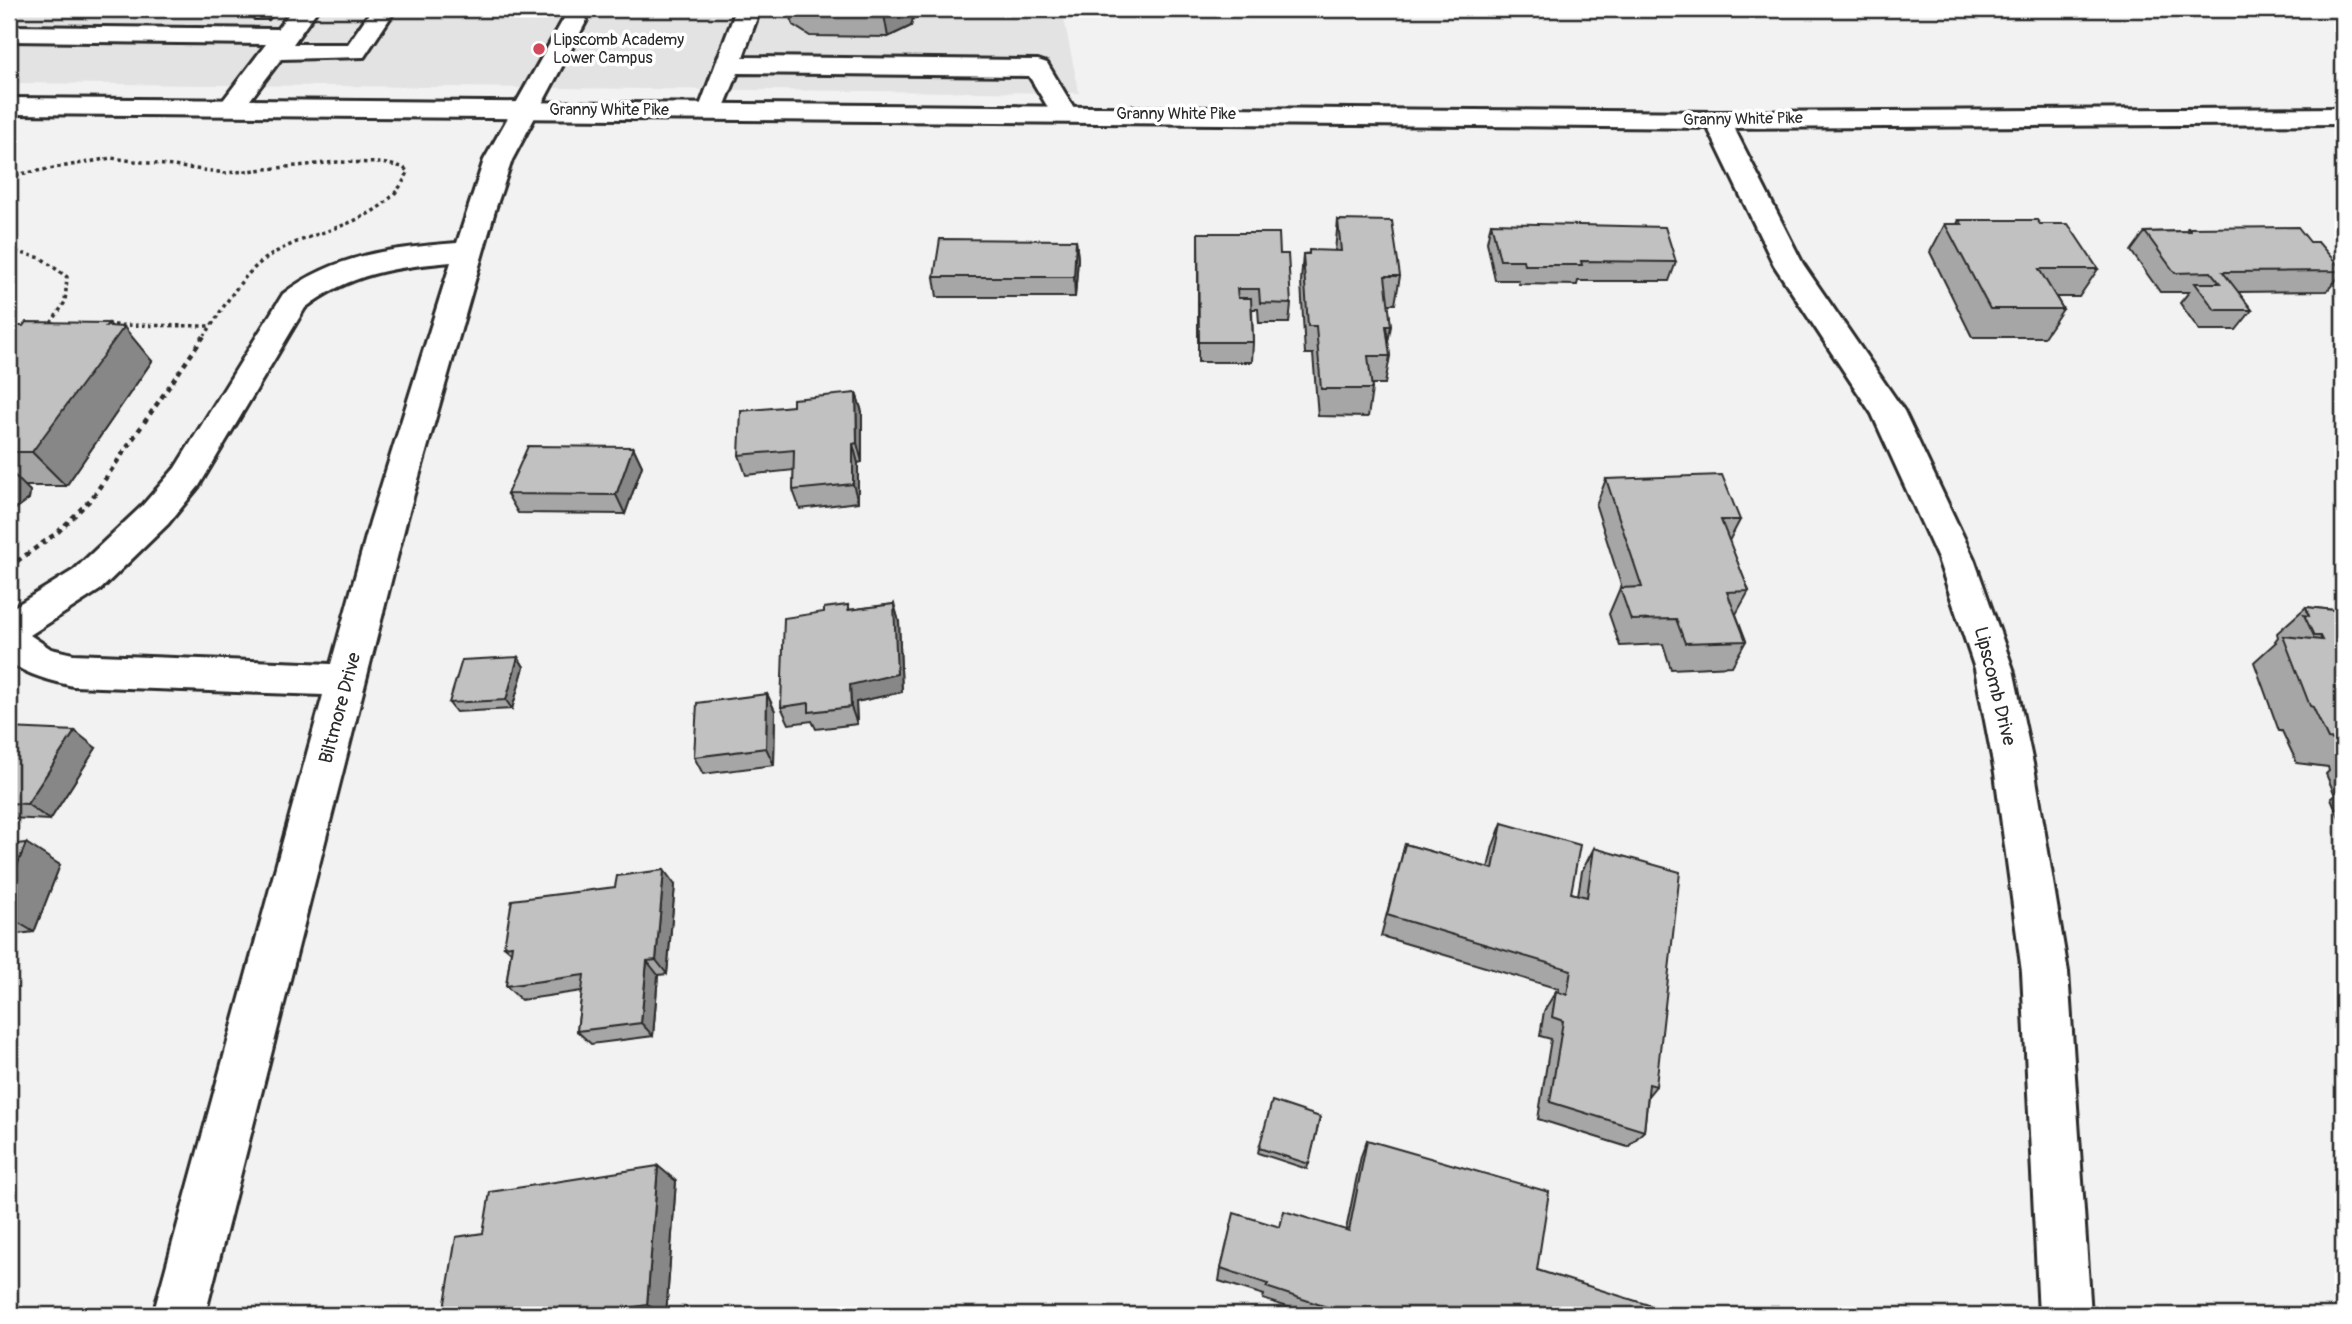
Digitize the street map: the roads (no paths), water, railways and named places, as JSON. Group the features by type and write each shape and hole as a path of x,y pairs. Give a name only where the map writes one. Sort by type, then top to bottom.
{"main road":[{"path":"231,107 306,9"},
{"path":"9,34 279,44 355,52 384,9"},
{"path":"710,111 745,18 745,9"},
{"name":"Biltmore Drive","path":"179,1315 388,522 468,251 498,160 528,110 575,20"},
{"path":"728,65 1038,68 1064,113"},
{"name":"Granny White Pike","path":"9,106 1717,120 2343,117"},
{"name":"Lipscomb Drive","path":"1717,120 1789,265 1864,374 1893,423 1956,559 1994,669 2015,774 2045,972 2065,1315"},
{"path":"9,629 87,580 155,515 187,477 294,301 311,285 335,272 365,263 468,251"},
{"path":"9,637 26,656 41,664 73,670 347,680"}],"place":[{"name":"Lipscomb Academy Lower Campus","path":"539,49"}]}
